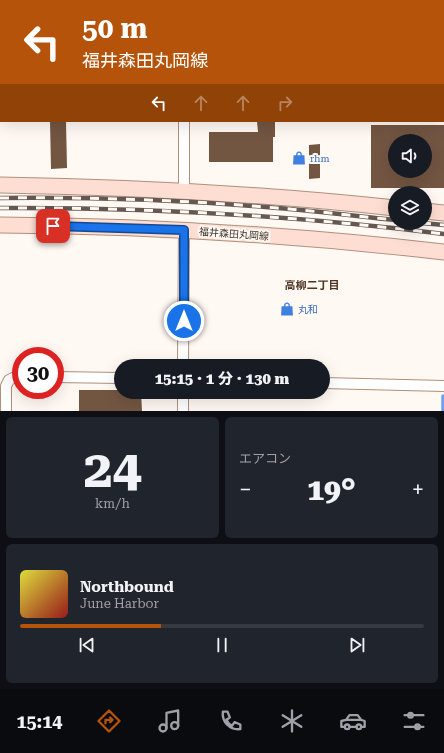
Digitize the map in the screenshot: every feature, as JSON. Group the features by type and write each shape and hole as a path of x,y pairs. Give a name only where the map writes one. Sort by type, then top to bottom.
{"main road":[{"path":"0,185 184,191 263,196 388,207"},
{"path":"432,212 444,213"},
{"name":"福井森田丸岡線","path":"0,225 184,230 369,244 444,252"}],"street":[{"path":"184,122 184,191"},
{"path":"183,359 184,230"},
{"path":"64,377 114,378"},
{"path":"6,411 6,386 9,380 12,378"},
{"path":"330,383 444,386"},
{"path":"183,399 183,411"}],"building":[{"path":"50,122 66,122 67,168 51,169"},
{"path":"257,122 275,122 275,137 273,137 273,162 209,162 209,132 258,132"},
{"path":"371,125 444,125 444,188 432,188 432,186 388,186 388,188 371,188"},
{"path":"320,144 320,178 309,179 309,145"},
{"path":"79,390 114,390 114,399 141,399 142,411 79,411"}],"waterway":[{"path":"443,396 443,411"}],"railway":[{"path":"0,198 173,201 292,209 388,219"},
{"path":"0,208 111,209 222,214 333,222 444,234"},
{"path":"432,224 444,225"}],"place":[{"name":"rhm","path":"299,158"},
{"name":"丸和","path":"287,309"}],"district":[{"name":"高柳二丁目","path":"312,285"}],"route":[{"path":"53,226 184,230 184,321"}]}
